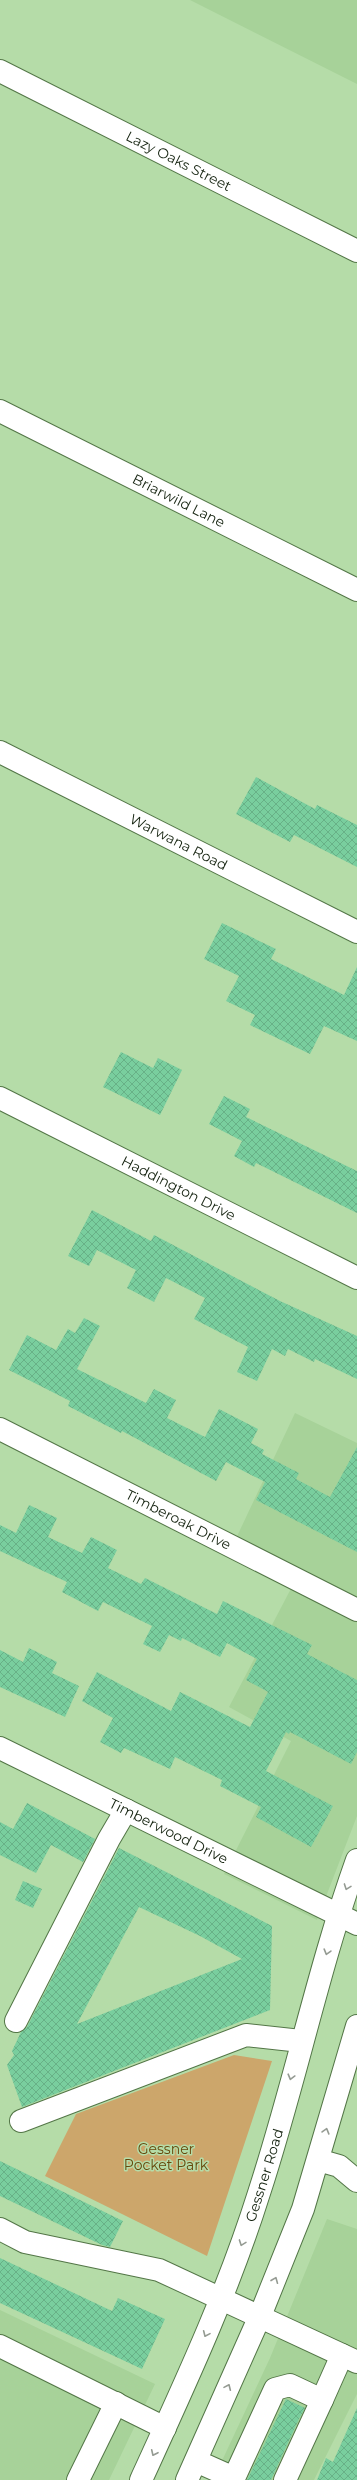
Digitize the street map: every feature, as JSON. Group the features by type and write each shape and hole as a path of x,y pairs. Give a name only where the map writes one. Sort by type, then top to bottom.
{"street":[{"name":"Lazy Oaks Street","path":"0,71 357,251"},
{"name":"Briarwild Lane","path":"0,411 357,590"},
{"name":"Warwana Road","path":"0,752 357,932"},
{"name":"Haddington Drive","path":"0,1098 357,1278"},
{"name":"Timberoak Drive","path":"0,1429 357,1610"},
{"name":"Timberwood Drive","path":"0,1748 357,1924"},
{"path":"16,2021 109,1839 126,1810"},
{"name":"Gessner Road","path":"141,2480 222,2298 260,2193 301,2041 338,1914 357,1860"},
{"path":"322,2400 290,2385 275,2389 234,2479 192,2470 260,2316 303,2209 357,2026"},
{"path":"21,2121 246,2035 301,2041"},
{"path":"318,2160 340,2166 357,2181"},
{"path":"0,2229 25,2242 159,2270 349,2358 322,2400 285,2480"},
{"path":"0,2346 165,2428"},
{"path":"78,2480 116,2403"}],"shaded area":[{"path":"190,0 357,0 357,84"},
{"path":"295,1413 357,1443 357,1816 317,1920 224,1874 291,1741 229,1707 296,1579 232,1547"},
{"path":"327,2219 357,2229 357,2394 314,2480 213,2480 270,2358"},
{"path":"0,2310 155,2384 109,2480 0,2480"}],"green space":[{"name":"Gessner Pocket Park","path":"234,2055 272,2061 207,2256 45,2176 76,2114"}],"building":[{"path":"256,777 315,809 317,805 357,825 357,867 294,835 290,842 236,814"},
{"path":"222,923 276,949 271,959 344,995 357,967 357,1041 324,1026 310,1054 250,1025 255,1015 226,1001 239,976 204,959"},
{"path":"121,1052 153,1068 158,1058 182,1070 160,1115 103,1087"},
{"path":"224,1096 250,1109 246,1117 357,1171 357,1213 256,1163 254,1167 234,1156 242,1141 209,1124"},
{"path":"92,1210 151,1241 154,1235 280,1301 357,1336 357,1379 315,1359 314,1362 288,1349 285,1356 272,1349 257,1381 237,1372 248,1347 194,1319 205,1298 166,1278 154,1302 127,1288 136,1270 97,1250 89,1266 68,1256"},
{"path":"84,1318 100,1326 77,1369 146,1403 154,1389 176,1400 167,1418 205,1437 219,1409 258,1429 251,1443 264,1450 262,1454 299,1473 296,1479 330,1497 357,1447 357,1552 256,1500 265,1482 226,1462 216,1481 122,1431 121,1433 68,1406 70,1401 9,1370 27,1335 56,1350 68,1329 75,1333"},
{"path":"29,1505 57,1518 48,1537 82,1553 91,1537 117,1550 108,1568 141,1584 145,1578 217,1614 223,1601 312,1645 307,1654 357,1680 357,1752 351,1764 290,1732 289,1734 286,1732 266,1771 333,1806 311,1847 256,1817 261,1807 220,1786 222,1780 175,1757 170,1769 124,1748 121,1753 100,1742 113,1718 82,1701 97,1672 171,1711 180,1692 250,1727 268,1692 246,1680 257,1659 227,1643 220,1657 182,1638 181,1641 169,1635 160,1652 143,1644 152,1626 103,1602 98,1611 62,1592 67,1582 0,1551 0,1525 16,1533"},
{"path":"29,1648 57,1662 52,1673 79,1686 65,1717 0,1687 0,1650 23,1662"},
{"path":"27,1803 95,1839 83,1862 51,1845 36,1873 0,1855 0,1822 13,1829"},
{"path":"119,1848 272,1926 270,2010 22,2107 7,2065 14,2055 12,2051 21,2032 27,2027","holes":["139,1907 200,1936 242,1959 77,2024"]},
{"path":"23,1881 42,1889 33,1908 15,1900"},
{"path":"0,2161 123,2221 110,2247 102,2245 0,2196"},
{"path":"0,2258 112,2311 118,2298 165,2319 142,2369 0,2303"},
{"path":"286,2399 305,2408 271,2480 247,2480"},
{"path":"357,2408 357,2480 317,2480 326,2458 333,2462"}]}
